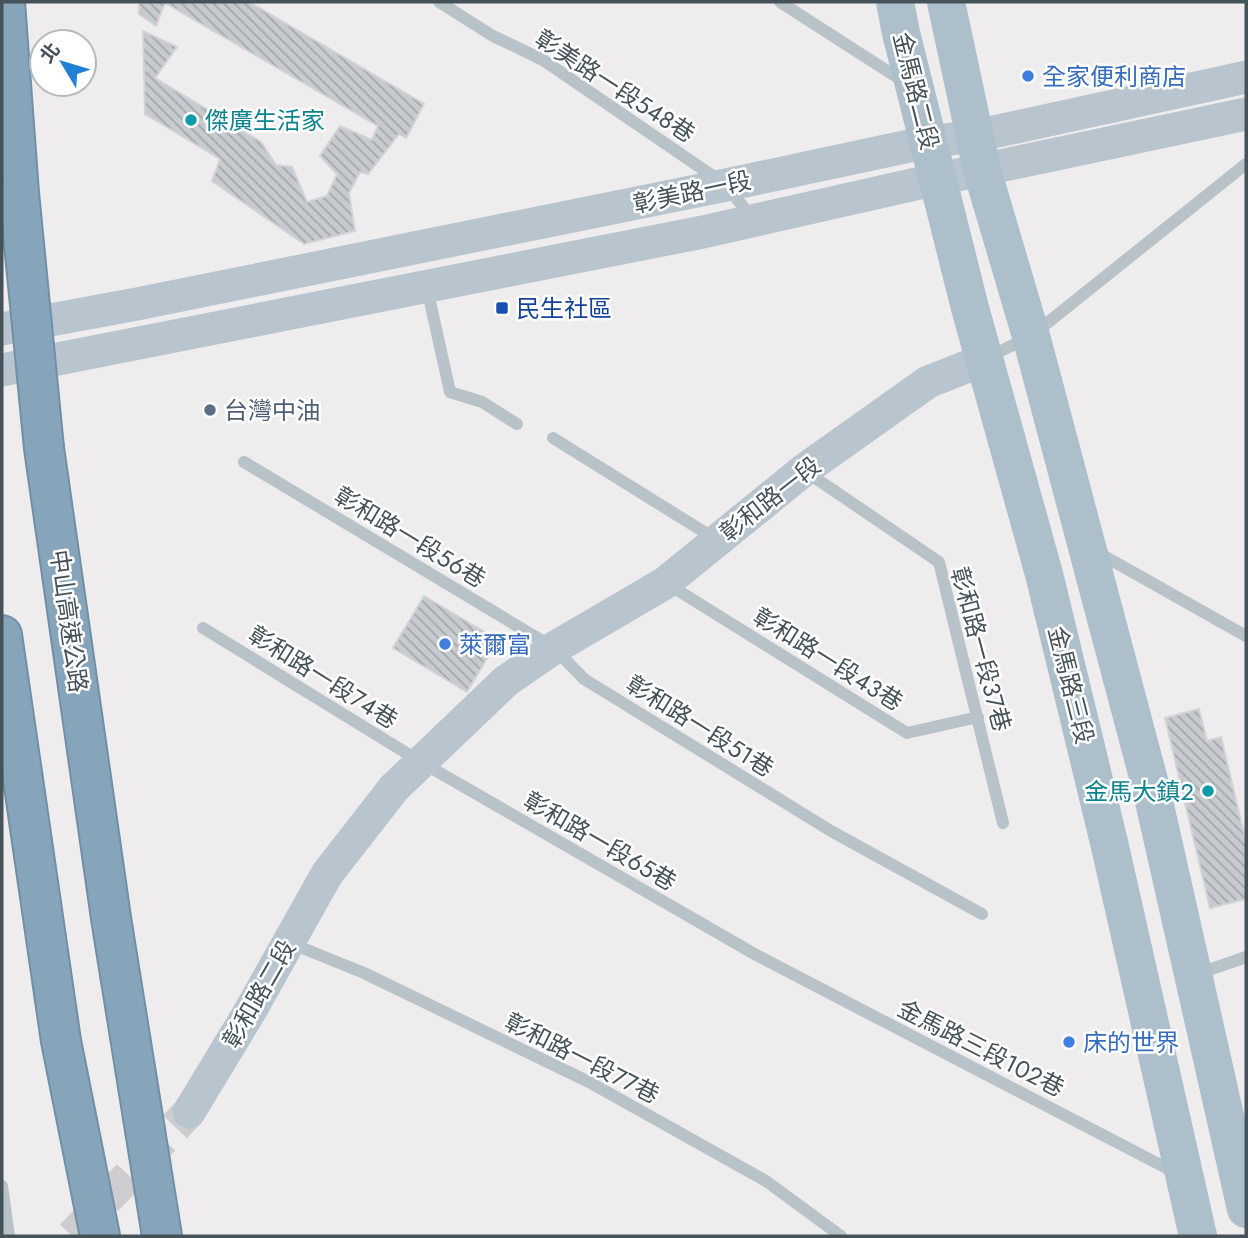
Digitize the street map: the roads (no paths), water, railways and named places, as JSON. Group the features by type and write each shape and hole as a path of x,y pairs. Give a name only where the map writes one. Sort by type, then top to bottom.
{"highway":[{"name":"中山高速公路","path":"5,2 19,193 44,448 111,918 162,1236"},
{"path":"2,635 61,1041 100,1236"}],"main road":[{"name":"金馬路二段","path":"895,2 938,179"},
{"name":"金馬路二段","path":"946,2 978,153"},
{"name":"彰美路一段","path":"2,370 755,221 938,179 978,153 1246,77"},
{"name":"彰美路一段","path":"2,329 137,304 928,142 978,153 1246,114"},
{"name":"金馬路三段","path":"978,153 1031,336 1151,788 1246,1209"},
{"name":"金馬路三段","path":"938,179 984,359 1045,574 1198,1236"},
{"path":"137,304 142,342"},
{"name":"彰和路一段","path":"327,874 394,788 506,681 554,648 665,583 804,470 928,382 984,359"},
{"name":"彰和路二段","path":"189,1112 249,1013 327,874"}],"lane":[{"name":"彰美路一段548巷","path":"439,2 493,36 543,60 726,185 755,221"},
{"path":"780,2 915,89"},
{"name":"彰和路一段","path":"984,359 1031,336 1243,171"},
{"path":"426,286 450,391 482,402 517,424"},
{"path":"553,438 717,540"},
{"name":"彰和路一段56巷","path":"244,461 554,648"},
{"name":"彰和路一段37巷","path":"804,470 939,562 1003,823"},
{"path":"1087,547 1246,636"},
{"name":"彰和路一段43巷","path":"665,583 907,733 978,717"},
{"name":"彰和路一段74巷","path":"203,628 421,762"},
{"name":"彰和路一段51巷","path":"554,648 584,679 831,831 982,914"},
{"name":"彰和路一段65巷","path":"421,762 758,956"},
{"name":"彰和路一段77巷","path":"288,942 364,973 589,1082 766,1181 841,1236"},
{"name":"金馬路三段102巷","path":"758,956 1184,1178"},
{"path":"1195,974 1246,957"},
{"path":"2,1186 9,1236"}],"tunnel":[{"path":"72,1236 189,1112"}],"place":[{"name":"全家便利商店","path":"1028,76"},
{"name":"傑廣生活家","path":"191,120"},
{"name":"民生社區","path":"502,308"},
{"name":"台灣中油","path":"210,410"},
{"name":"萊爾富","path":"445,644"},
{"name":"金馬大鎮2","path":"1208,791"},
{"name":"床的世界","path":"1069,1042"}]}
